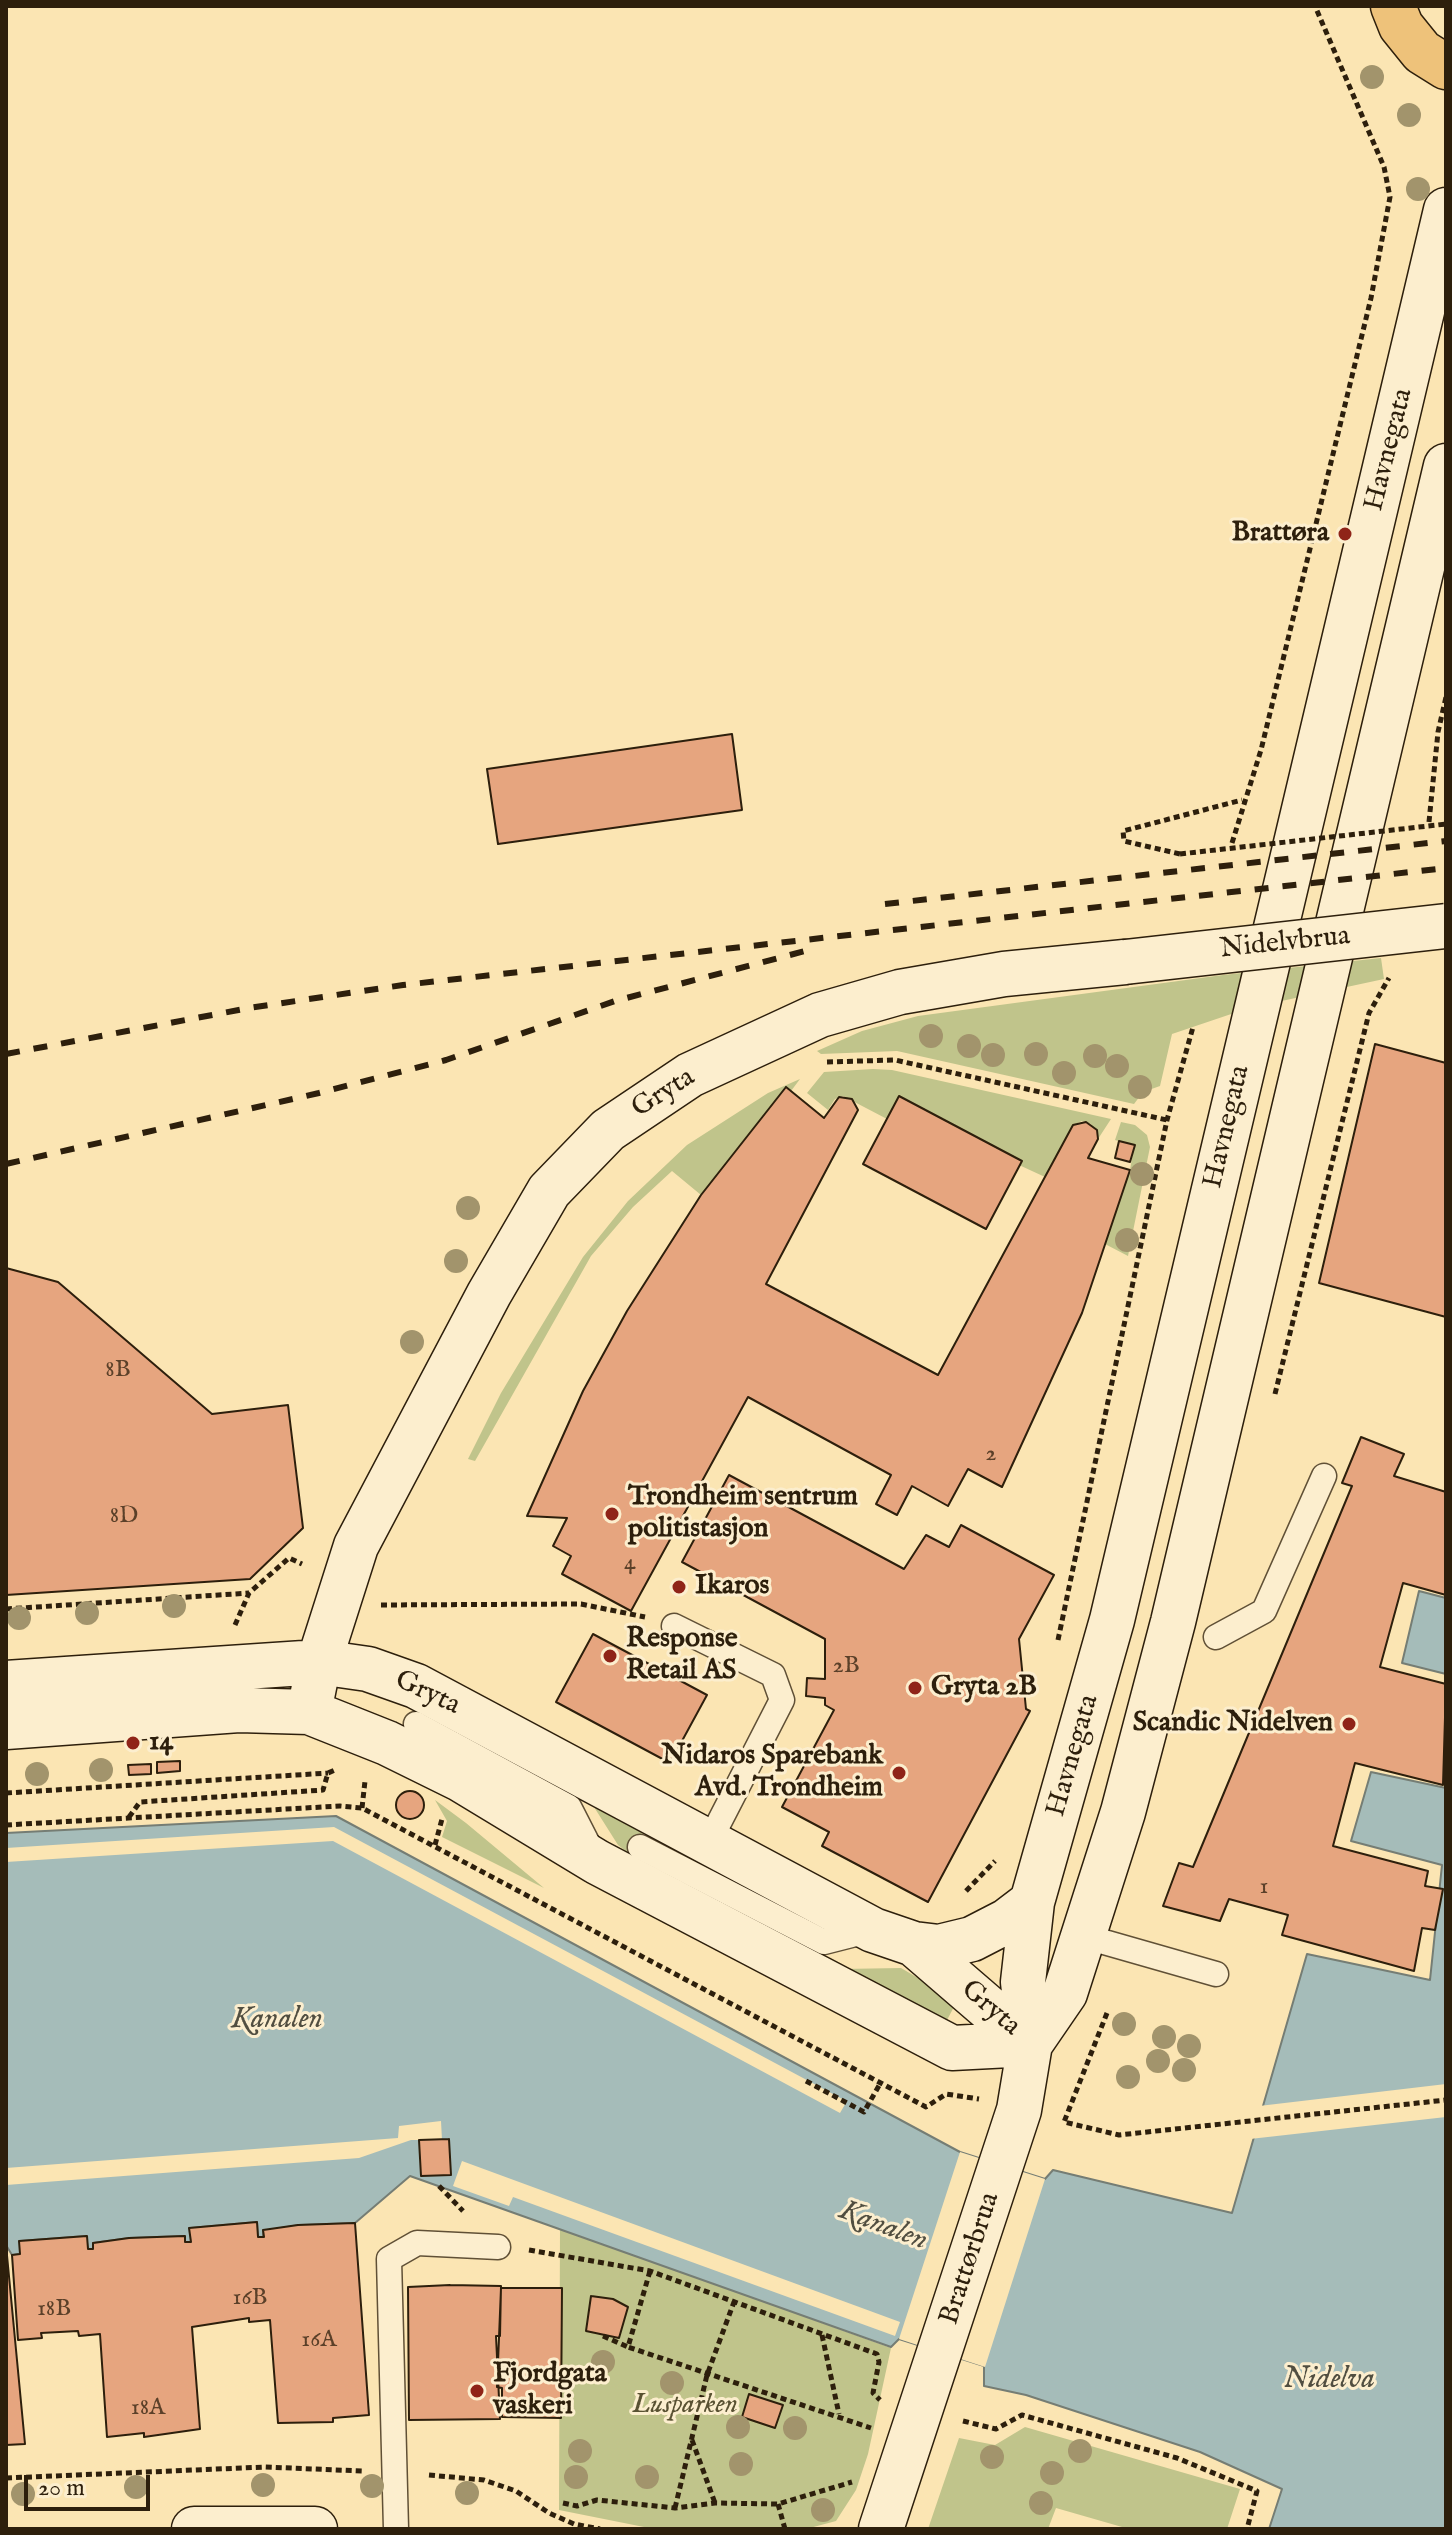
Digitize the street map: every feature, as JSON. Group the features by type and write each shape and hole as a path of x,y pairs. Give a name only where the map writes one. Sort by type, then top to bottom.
{"highway":[{"path":"1393,6 1401,26 1422,52 1446,67"}],"main road":[{"name":"Havnegata","path":"1003,2165 1019,2110 1030,2044 1023,1982 1032,1902 1112,1620 1446,210"},
{"name":"Havnegata","path":"1030,2044 1065,1993 1123,1812 1173,1622 1446,466"},
{"name":"Nidelvbrua","path":"1125,962 1446,926"},
{"name":"Gryta","path":"309,1712 319,1662 356,1546 489,1294 549,1191 608,1130 690,1075 820,1015 900,992 1004,974 1125,962"},
{"name":"Gryta","path":"6,1683 319,1662 368,1669 416,1686 873,1930 914,1944 1030,2044"},
{"name":"Gryta","path":"6,1727 239,1710 309,1712 387,1743 460,1779 597,1862 952,2048 1030,2044"},
{"path":"914,1944 939,1947 972,1939 1007,1921 1032,1902"},
{"name":"Brattørbrua","path":"881,2529 1003,2165"},
{"path":"194,2529 315,2529"}],"lane":[{"path":"1216,1637 1264,1611 1324,1476"},
{"path":"662,1622 773,1675 782,1700 709,1842"},
{"path":"416,1724 569,1807 597,1862"},
{"path":"640,1847 824,1942 873,1930"},
{"path":"1083,1936 1216,1974"},
{"path":"396,2529 389,2259 417,2243 498,2247"}],"path":[{"path":"1232,843 1261,750 1371,298 1390,197 1384,167 1315,6"},
{"path":"1429,822 1438,732 1446,697"},
{"path":"1243,800 1123,831 1124,841 1180,854 1446,824"},
{"path":"1056,1649 1167,1120 1193,1027"},
{"path":"820,1062 895,1060 1167,1120"},
{"path":"6,1609 249,1593 289,1558 302,1564"},
{"path":"376,1604 581,1604 662,1622"},
{"path":"362,1808 366,1766"},
{"path":"6,1793 328,1773 339,1768"},
{"path":"129,1818 140,1802 323,1790 328,1773"},
{"path":"6,1825 340,1806 362,1808 926,2107 946,2094 980,2100"},
{"path":"435,1845 442,1827 437,1810"},
{"path":"964,1893 994,1865 999,1851"},
{"path":"1110,2005 1064,2122 1119,2135 1446,2100"},
{"path":"806,2081 864,2112 881,2082"},
{"path":"498,2247 563,2253 650,2271 877,2354 879,2362 875,2385"},
{"path":"628,2347 650,2271"},
{"path":"675,2508 707,2375 734,2302"},
{"path":"822,2335 840,2415"},
{"path":"603,2336 707,2375 840,2415 878,2431"},
{"path":"958,2420 996,2429 1022,2415 1177,2458 1257,2491 1247,2529"},
{"path":"692,2439 715,2503"},
{"path":"6,2478 265,2467 396,2472 484,2480 516,2491 549,2513 574,2524 600,2529"},
{"path":"563,2503 577,2506 597,2500 675,2508 715,2503 778,2504 864,2478"},
{"path":"778,2504 785,2529"}],"green space":[{"path":"1381,958 1384,979 1249,1008 1172,1034 1160,1086 1143,1092 1134,1104 897,1051 821,1054 817,1051 862,1031 918,1016 1223,975"},
{"path":"892,1070 1111,1119 1098,1139 1091,1124 1082,1121 1073,1125 1045,1177 899,1096 887,1119 843,1096 835,1099 828,1110 807,1093 824,1072"},
{"path":"800,1079 791,1091 786,1088 701,1195 672,1171 633,1207 591,1256 475,1461 468,1459 501,1393 583,1257 628,1201 687,1145 768,1093"},
{"path":"1121,1122 1135,1125 1147,1135 1150,1147 1128,1256 1105,1244 1130,1170 1134,1146 1115,1140"},
{"path":"435,1800 544,1888 442,1837 447,1821"},
{"path":"594,1807 643,1833 631,1855 618,1845"},
{"path":"901,1968 957,2001 946,2022 841,1969"},
{"name":"Lusparken","path":"560,2228 891,2348 868,2454 856,2490 836,2521 806,2529 654,2529 559,2510"},
{"path":"1025,2427 1240,2489 1227,2529 1129,2529 1056,2508 1048,2529 928,2529 959,2438 995,2445"}],"water":[{"path":"1419,1591 1446,1598 1446,1674 1402,1663"},
{"name":"Kanalen","path":"1371,1772 1446,1788 1446,2529 1269,2529 1282,2489 1200,2452 1026,2395 984,2386 984,2366 899,2339 891,2347 410,2176 355,2223 299,2225 263,2231 263,2237 258,2237 257,2222 190,2228 191,2242 185,2242 184,2236 129,2238 93,2243 93,2249 88,2249 86,2236 20,2241 20,2254 12,2255 6,2245 6,1833 336,1816 960,2152 1045,2179 1053,2170 1232,2213 1307,1954 1430,1980 1442,1865 1351,1841"}],"pier":[{"path":"334,1827 847,2101 840,2113 333,1841 6,1862 6,1848"},
{"path":"1446,2084 1446,2117 1250,2139 1259,2106"},
{"path":"441,2121 442,2140 411,2140 359,2158 6,2185 6,2168 398,2138 399,2126"},
{"path":"960,2152 1045,2179 985,2367 899,2339"},
{"path":"462,2161 900,2322 895,2336 513,2197 509,2206 453,2186"}],"building":[{"path":"732,734 742,810 498,844 487,769"},
{"path":"1375,1044 1446,1063 1446,1317 1319,1283"},
{"path":"786,1087 824,1118 839,1097 852,1099 858,1110 766,1284 938,1375 1073,1125 1086,1122 1097,1130 1098,1139 1088,1158 1130,1170 1082,1313 1002,1487 968,1469 948,1506 912,1486 897,1515 876,1504 891,1475 748,1397 631,1611 562,1574 571,1556 553,1546 567,1518 527,1516 583,1391 627,1311 701,1195"},
{"path":"899,1096 1022,1161 986,1229 863,1164"},
{"path":"1119,1141 1135,1145 1130,1162 1115,1158"},
{"path":"6,1268 58,1282 212,1414 288,1405 303,1528 250,1579 6,1595"},
{"name":"Scandic Nidelven","path":"1361,1437 1404,1454 1394,1476 1446,1492 1446,1595 1403,1583 1380,1667 1446,1684 1443,1785 1355,1763 1333,1846 1428,1871 1425,1886 1443,1889 1435,1930 1422,1928 1414,1971 1282,1935 1288,1915 1229,1899 1220,1921 1163,1906 1179,1863 1193,1867 1352,1486 1342,1483"},
{"name":"Gryta 2B","path":"729,1475 904,1569 926,1535 949,1547 961,1525 1054,1575 1019,1639 1026,1709 1030,1711 928,1902 822,1846 829,1832 782,1807 834,1710 825,1705 825,1698 806,1696 807,1678 825,1679 825,1639 682,1562"},
{"path":"593,1634 707,1695 670,1763 556,1702"},
{"path":"180,1761 180,1771 157,1773 157,1762"},
{"path":"151,1764 151,1774 129,1775 128,1765"},
{"path":"410,1791 420,1795 424,1805 420,1815 410,1819 400,1815 396,1805 400,1795"},
{"path":"449,2139 451,2175 421,2176 419,2140"},
{"path":"257,2222 258,2237 264,2237 263,2230 355,2223 369,2415 333,2418 333,2422 278,2423 270,2320 249,2322 249,2318 192,2327 200,2429 144,2437 144,2433 107,2437 100,2334 79,2336 78,2331 41,2333 42,2338 18,2340 12,2255 20,2254 19,2241 87,2236 88,2249 93,2249 93,2243 129,2238 185,2236 185,2242 191,2242 189,2228"},
{"path":"6,2245 25,2444 6,2445"},
{"path":"501,2286 500,2336 496,2336 500,2419 409,2420 408,2287"},
{"path":"501,2288 562,2288 561,2418 502,2417 502,2388 497,2387"},
{"path":"591,2296 613,2299 628,2307 619,2338 586,2331"},
{"path":"749,2394 783,2405 775,2428 742,2417"}],"railway":[{"path":"885,904 1446,841"},
{"path":"6,1054 249,1008 403,985 1446,868"},
{"path":"6,1164 319,1093 446,1060 615,1001 809,950"}],"place":[{"name":"Brattøra","path":"1345,534"},
{"name":"Trondheim sentrum politistasjon","path":"612,1514"},
{"name":"Ikaros","path":"679,1587"},
{"name":"Response Retail AS","path":"610,1656"},
{"name":"Gryta 2B","path":"915,1688"},
{"name":"Scandic Nidelven","path":"1349,1724"},
{"name":"14","path":"133,1743"},
{"name":"Nidaros Sparebank Avd. Trondheim","path":"899,1773"},
{"name":"Fjordgata vaskeri","path":"477,2391"}],"water label":[{"name":"Nidelva","path":"1329,2381"}]}
